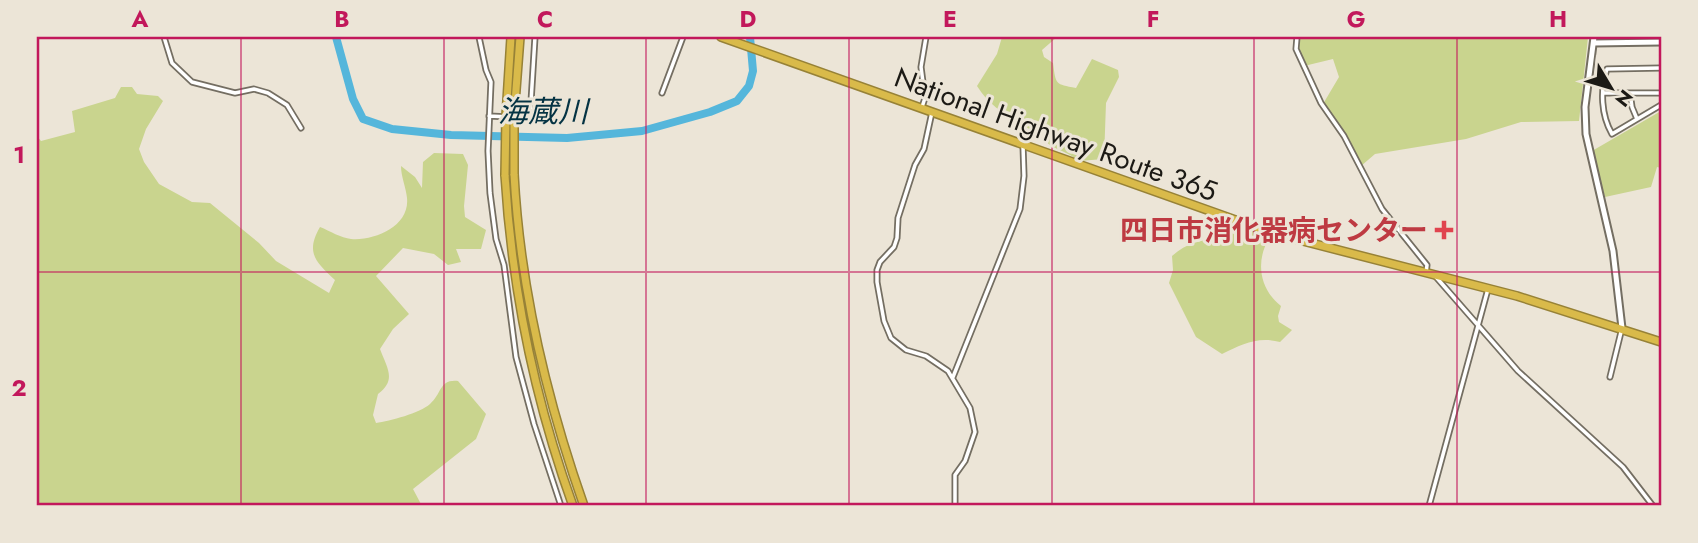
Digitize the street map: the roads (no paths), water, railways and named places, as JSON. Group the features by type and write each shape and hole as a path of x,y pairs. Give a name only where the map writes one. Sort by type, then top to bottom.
{"highway":[{"path":"511,37 511,248 524,333 542,409 573,506"},
{"path":"510,116 520,37"},
{"name":"National Highway Route 365","path":"722,37 1272,233 1488,288 1661,342"},
{"path":"509,174 533,332 556,425 583,506"}],"street":[{"path":"164,37 172,63 192,82 235,93 254,89 268,93 287,105 301,128"},
{"path":"479,37 486,70 491,78 488,123 490,193 496,239 504,265 516,357 534,425 561,506"},
{"path":"489,116 530,118 535,37"},
{"path":"662,93 683,37"},
{"path":"922,108 925,97 921,66 926,37"},
{"path":"1297,37 1296,49 1321,103 1343,136 1382,209 1427,265 1426,273"},
{"path":"1609,377 1622,328 1613,251 1586,134 1585,107 1594,40 1661,42"},
{"path":"1661,68 1607,69 1604,115 1612,134 1661,104"},
{"path":"1604,93 1661,93"},
{"path":"1630,93 1637,119"},
{"path":"932,112 924,149 915,164 898,218 897,238 894,247 880,262 877,282 884,321 891,338 906,350 935,361 953,377 970,408 975,432 965,461 955,475 955,506"},
{"path":"953,377 1020,209 1024,176 1023,144"},
{"path":"1435,275 1530,384 1623,467 1653,506"},
{"path":"1429,506 1488,288"}],"waterway":[{"name":"海蔵川","path":"336,37 353,99 363,119 392,129 451,135 567,138 642,131 710,112 737,101 749,86 753,71 750,37"}],"place":[{"name":"四日市消化器病センター","path":"1444,230"}]}
